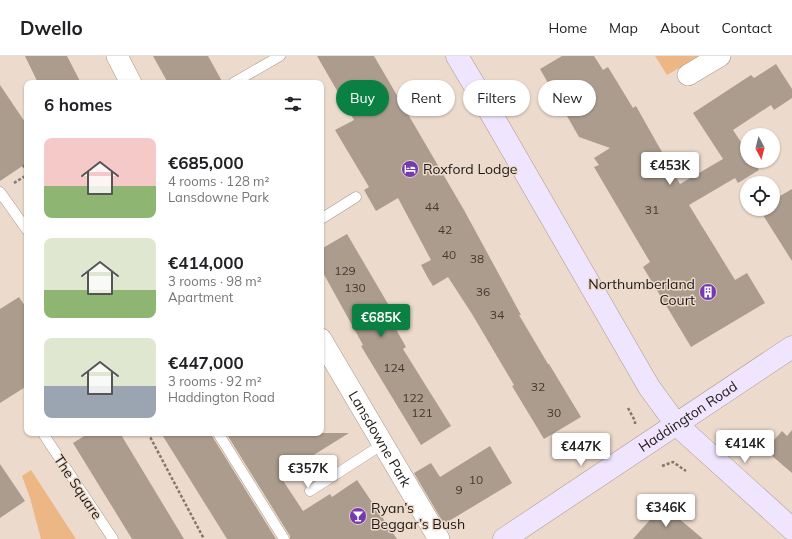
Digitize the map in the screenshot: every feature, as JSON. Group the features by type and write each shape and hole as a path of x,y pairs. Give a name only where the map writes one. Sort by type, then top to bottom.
{"main road":[{"path":"457,56 649,387 676,424 792,529"},
{"name":"Haddington Road","path":"504,539 792,347"}],"street":[{"path":"117,56 128,80"},
{"path":"688,74 720,56"},
{"name":"Lansdowne Park","path":"324,344 439,539"}],"lane":[{"path":"239,80 280,56"},
{"path":"0,192 24,226"},
{"path":"324,217 356,197"},
{"name":"The Square","path":"46,436 113,539"},
{"path":"220,436 284,539"},
{"path":"310,491 383,444"}],"path":[{"path":"628,408 635,420 634,428"},
{"path":"728,432 728,442"},
{"path":"150,436 204,539"},
{"path":"662,466 673,462 686,471"}],"shaded area":[{"path":"655,56 700,56 667,75"},
{"path":"31,470 76,539 41,539 30,498 22,476"}],"building":[{"path":"25,56 67,56 79,80 37,80"},
{"path":"153,56 208,56 221,80 166,80"},
{"path":"317,56 374,56 388,80 336,80 336,89"},
{"path":"562,56 594,56 603,70 608,67 633,108 636,106 680,184 723,159 693,113 751,75 754,78 776,64 792,89 792,98 774,110 771,105 733,130 740,140 740,168 758,168 759,170 749,176 740,176 740,182 738,183 735,178 689,205 735,280 747,273 765,303 691,347 643,267 650,262 594,167 599,165 594,158 610,148 579,137 567,116 596,116 596,80 546,80 540,69"},
{"path":"389,82 397,95 397,116 409,116 464,210 521,315 519,315 581,417 544,439 512,386 514,385 472,314 448,277 433,286 428,278 421,265 431,260 398,198 376,211 364,190 369,187 335,130 354,120 352,116 389,116"},
{"path":"0,85 24,121 24,165 0,181"},
{"path":"792,189 792,261 764,216 780,216 780,196"},
{"path":"347,234 398,321 393,324 406,347 403,349 451,426 421,445 361,346 363,345 324,274 324,247"},
{"path":"19,297 24,304 24,388 0,403 0,309"},
{"path":"792,430 792,473 771,455 774,451 769,446 782,431 787,436"},
{"path":"324,433 349,433 280,476 303,511 330,494 332,497 357,480 397,539 290,539 290,536 228,436 324,436"},
{"path":"84,436 122,436 184,539 132,539 73,443"},
{"path":"163,436 212,436 276,539 227,539"},
{"path":"490,446 512,483 444,524 414,473 431,463 440,477"},
{"path":"0,464 25,501 0,518"},
{"path":"663,505 703,539 633,539"}],"place":[{"name":"Roxford Lodge","path":"410,169"},
{"name":"Northumberland Court","path":"708,292"},
{"name":"Ryan’s Beggar’s Bush","path":"358,516"}]}
